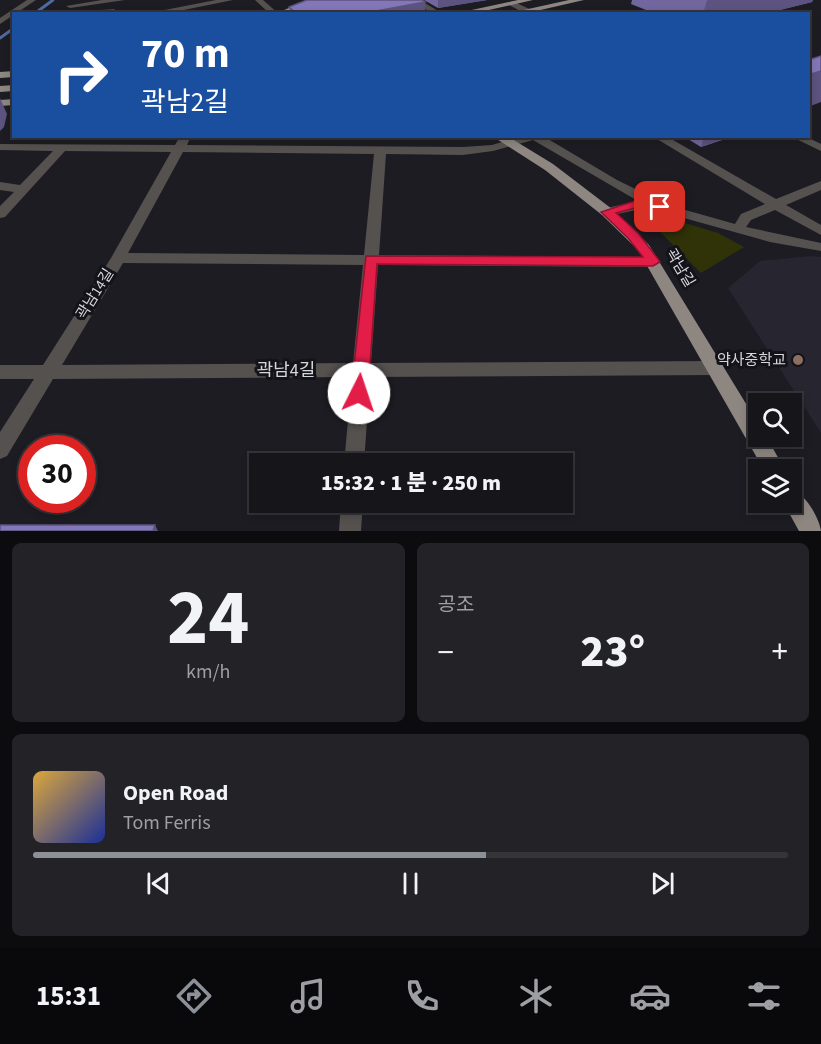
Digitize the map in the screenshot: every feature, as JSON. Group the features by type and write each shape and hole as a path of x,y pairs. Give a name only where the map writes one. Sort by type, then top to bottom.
{"main road":[{"path":"282,12 313,0"},
{"path":"467,12 529,0"},
{"path":"530,12 580,0"},
{"name":"곽남길","path":"502,138 535,156 607,212 633,236 653,262 769,459"},
{"path":"800,513 811,531"}],"street":[{"path":"15,12 32,0"},
{"path":"63,12 78,0"},
{"path":"160,12 230,0"},
{"path":"259,0 274,12"},
{"path":"415,0 436,12"},
{"path":"70,6 116,3"},
{"path":"512,3 530,12"},
{"path":"808,142 821,137"},
{"path":"0,147 61,149 182,143 463,151 493,148 529,138"},
{"path":"536,138 613,183 660,207"},
{"path":"660,138 821,231"},
{"path":"799,138 821,148"},
{"name":"곽남14길","path":"0,450 118,258 182,143"},
{"path":"0,214 61,149"},
{"path":"355,453 380,150"},
{"path":"0,186 23,189"},
{"path":"738,229 741,221 746,217 821,186"},
{"path":"607,212 638,203 738,229 821,247"},
{"path":"118,258 653,262"},
{"name":"곽남4길","path":"0,372 715,368"},
{"path":"350,531 351,513"}],"shaded area":[{"name":"약사중학교","path":"821,257 821,433 802,403 802,393 795,393 728,288 760,261"}],"green space":[{"path":"665,217 718,233 744,247 701,273 654,226"}],"building":[{"path":"307,0 422,0 425,2 371,12 295,12 289,7"},
{"path":"114,10 116,12 97,12"},
{"path":"821,56 821,71 810,74 810,59"},
{"path":"0,525 155,525 153,531 0,531"}],"waterway":[{"path":"37,12 53,0"},
{"path":"0,38 12,29"}],"place":[{"name":"약사중학교","path":"798,360"}],"route":[{"path":"359,393 371,259 653,262 633,236 607,212 638,203 660,207"}]}
